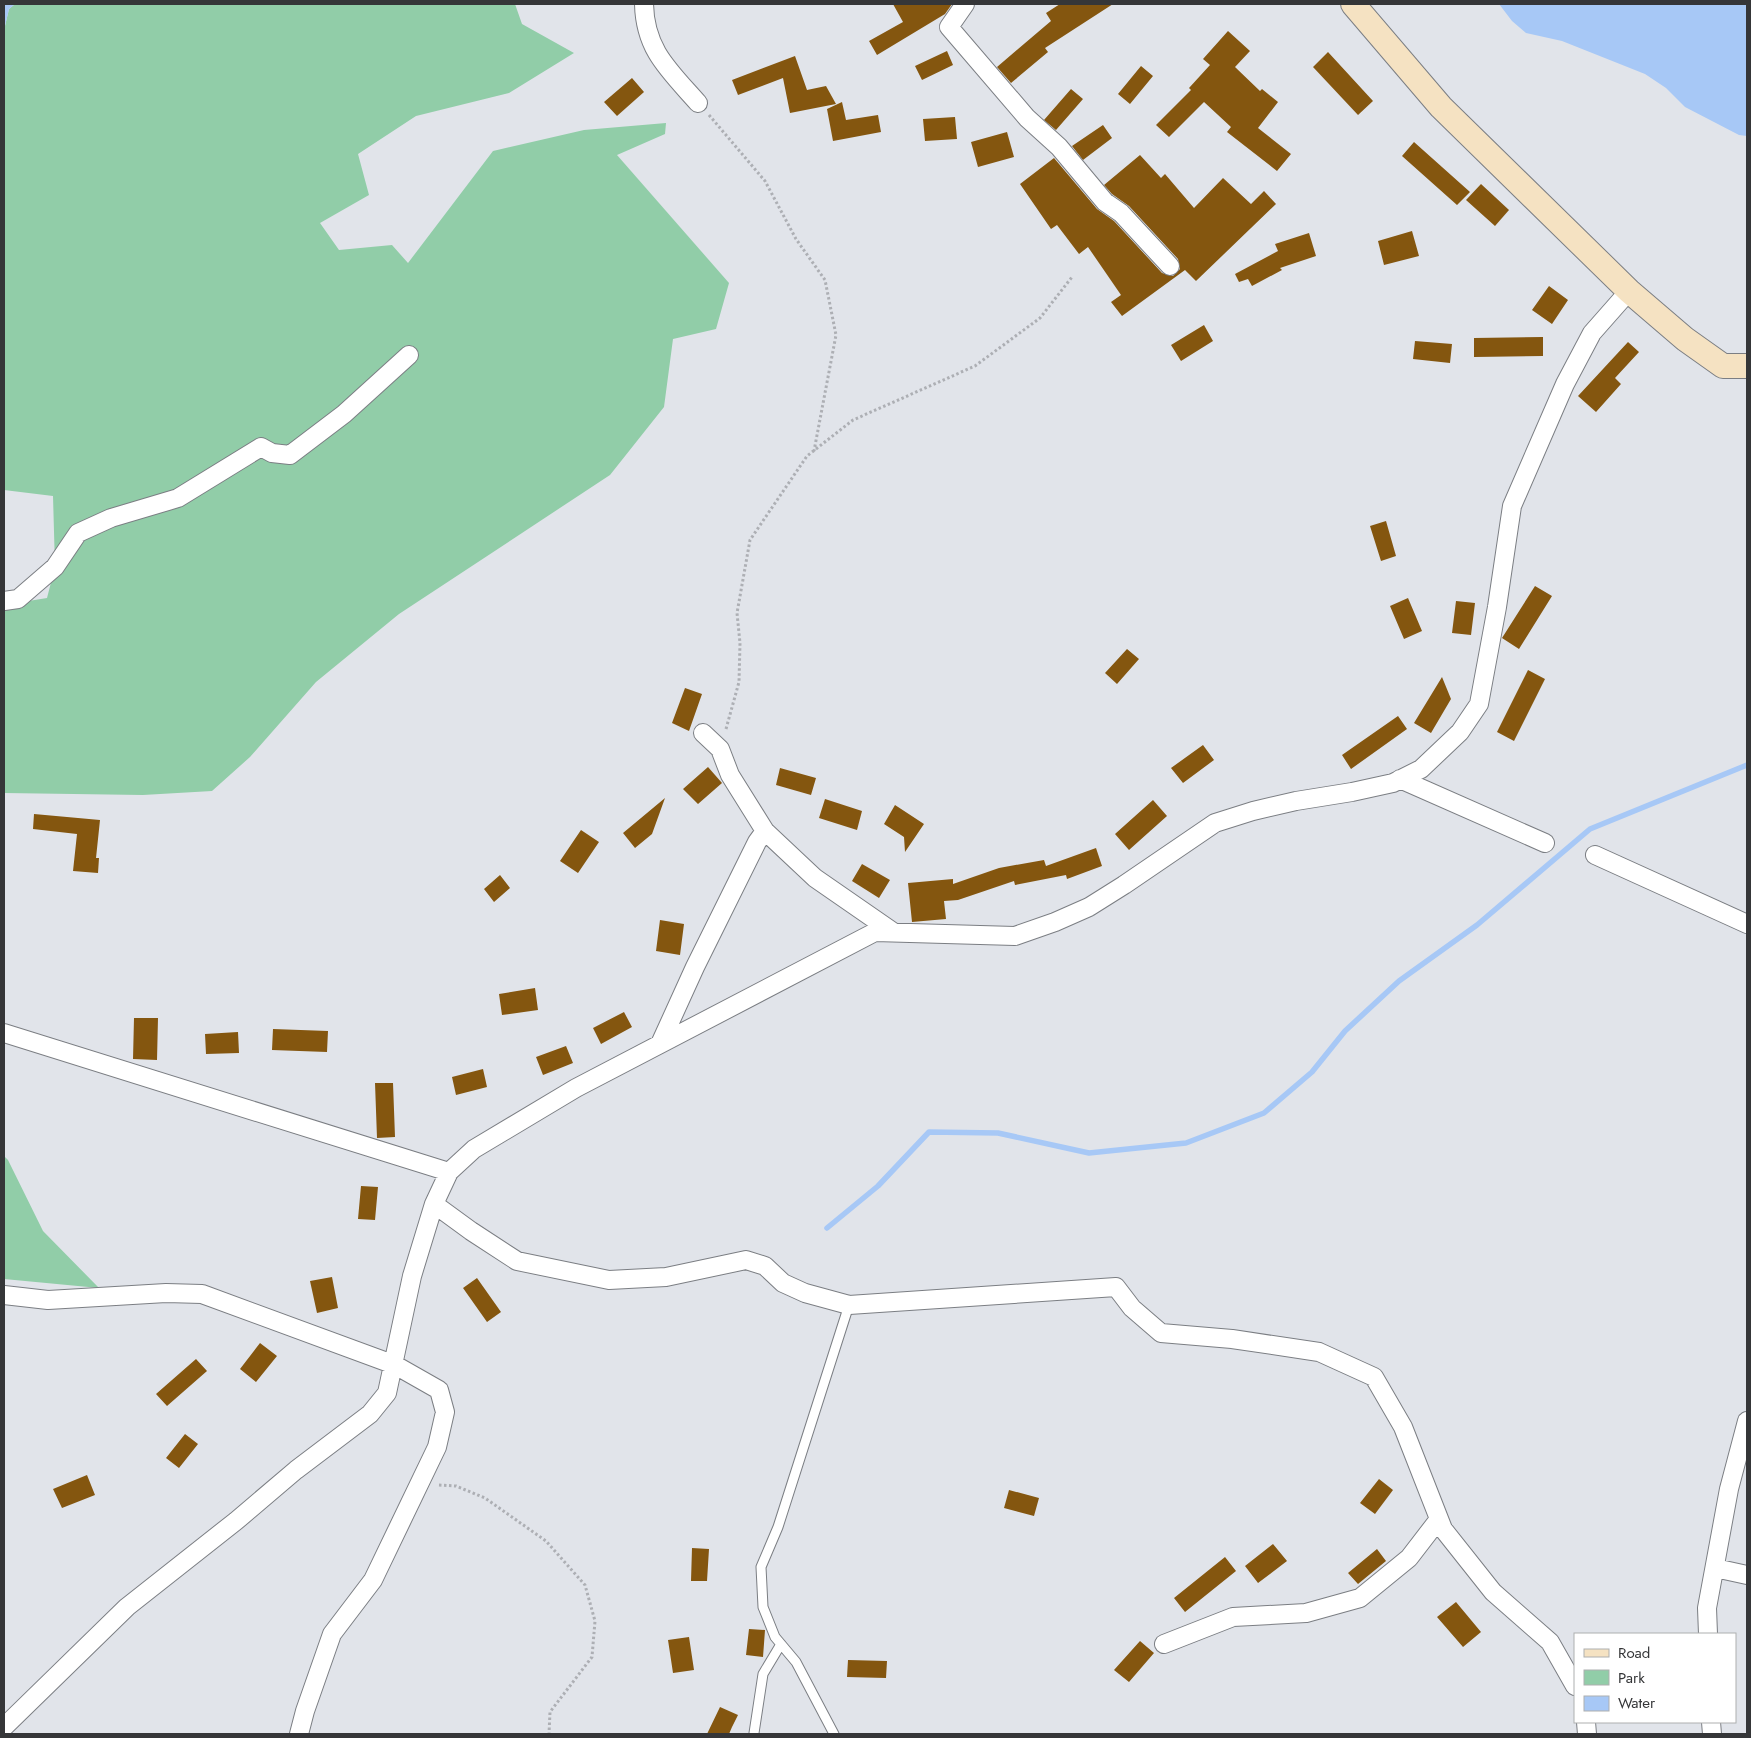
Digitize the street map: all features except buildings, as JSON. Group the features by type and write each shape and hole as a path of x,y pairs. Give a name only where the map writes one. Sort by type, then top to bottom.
{"street":[{"path":"644,4 644,25 657,55 698,102"},
{"path":"965,4 949,27 1027,118 1059,147 1105,202 1121,213 1170,266"},
{"path":"1353,4 1441,107 1629,291 1685,339 1723,366 1747,366"},
{"path":"4,1727 127,1607 236,1521 296,1470 370,1414 387,1393 395,1365 412,1276 434,1204 449,1172 474,1149 576,1088 875,932 1015,936 1055,922 1089,907 1124,886 1215,823 1253,811 1296,801 1352,792 1400,779 1421,769 1460,732 1479,704 1497,607 1512,506 1565,384 1592,333 1629,291"},
{"path":"4,601 18,599 55,567 78,532 111,518 178,498 261,447 272,453 290,455 344,414 409,355"},
{"path":"703,732 720,749 730,776 766,831 815,878 893,932"},
{"path":"1400,779 1545,843"},
{"path":"660,1044 699,958 757,842 766,831"},
{"path":"1595,855 1747,924"},
{"path":"4,1033 449,1172"},
{"path":"434,1204 478,1236 518,1261 608,1280 666,1277 746,1260 765,1266 783,1283 798,1290 849,1305 1116,1287 1132,1308 1161,1333 1232,1339 1319,1352 1374,1377 1403,1427 1443,1529 1493,1592 1550,1642 1574,1684"},
{"path":"4,1295 48,1300 166,1293 202,1294 395,1365 439,1390 445,1412 437,1447 373,1580 332,1634 305,1711 299,1734"},
{"path":"1708,1633 1707,1608 1714,1568 1729,1489 1747,1421"},
{"path":"1164,1644 1232,1617 1306,1613 1360,1598 1409,1558 1439,1519"},
{"path":"1714,1568 1747,1575"}],"lane":[{"path":"834,1734 811,1687 796,1662 775,1637 763,1607 761,1567 781,1517 849,1305"},
{"path":"754,1733 763,1674 781,1644"}],"path":[{"path":"698,102 765,181 796,239 825,280 836,335 813,451"},
{"path":"720,749 739,682 740,643 738,613 750,540 807,456 853,420 975,366 1040,318 1072,277"},
{"path":"420,1482 456,1486 485,1498 546,1541 584,1585 595,1621 592,1657 550,1712 549,1734"}],"green space":[{"path":"15,4 515,4 522,24 574,53 509,93 416,116 358,154 369,195 320,223 339,250 392,245 408,263 493,151 584,130 666,123 665,134 617,155 729,283 716,329 673,339 664,407 610,475 399,614 316,682 250,757 212,791 143,795 4,793 4,605 47,598 55,567 53,496 4,490 4,30 9,9"},
{"path":"4,1156 8,1160 43,1231 99,1288 4,1279"}],"water":[{"path":"4,4 15,4 9,9 4,30"},
{"path":"1499,4 1747,4 1747,136 1739,135 1685,107 1666,88 1645,74 1562,41 1526,33 1512,21"}],"waterway":[{"path":"827,1228 878,1186 929,1132 998,1133 1089,1153 1186,1143 1264,1113 1312,1072 1345,1031 1399,981 1477,925 1590,829 1747,765"}]}
